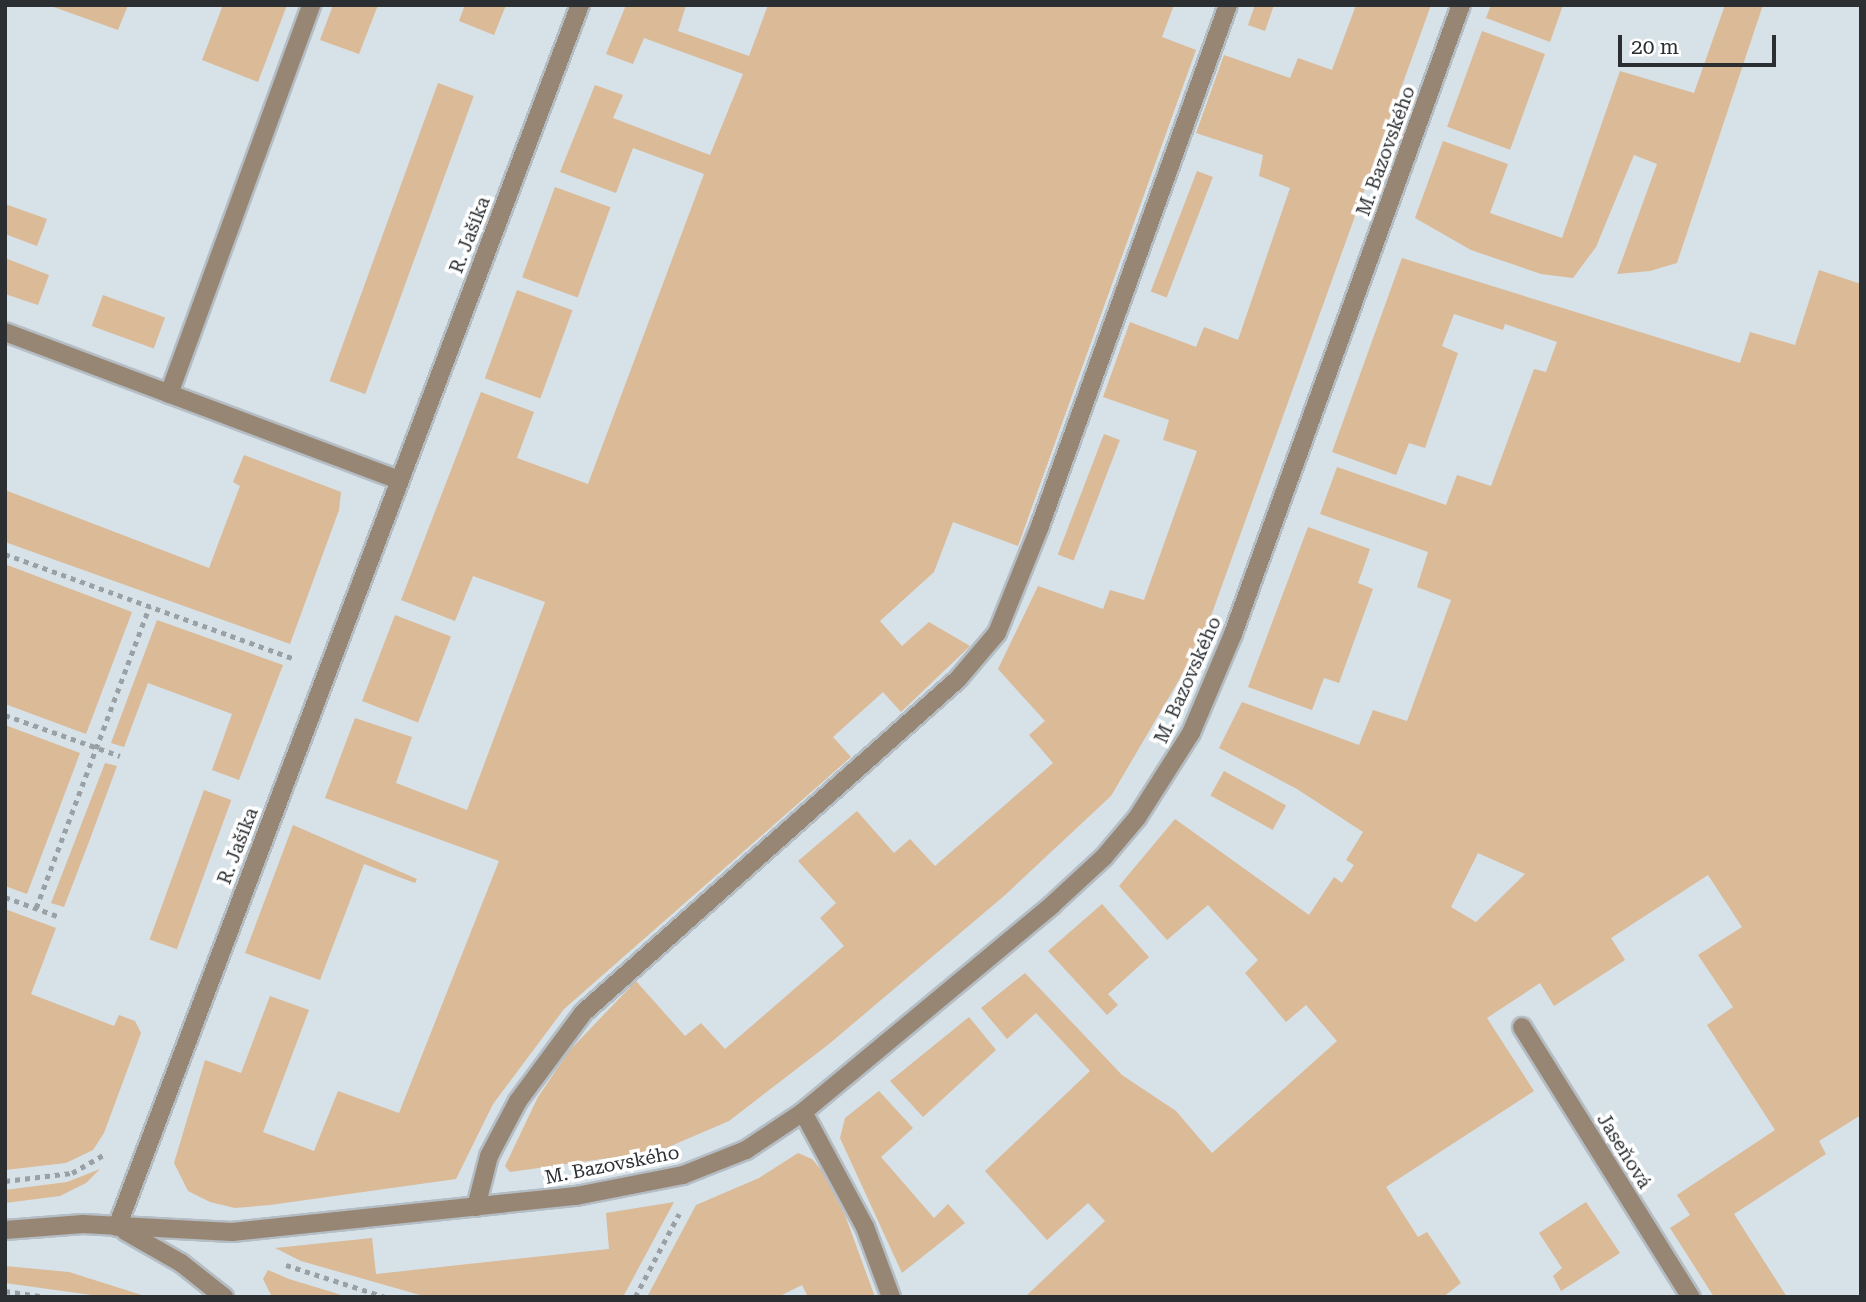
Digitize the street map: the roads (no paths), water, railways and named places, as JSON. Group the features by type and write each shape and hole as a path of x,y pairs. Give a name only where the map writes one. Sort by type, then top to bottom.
{"street":[{"path":"169,394 311,5"},
{"name":"R. Jašíka","path":"117,1227 580,5"},
{"path":"476,1207 489,1157 518,1101 583,1013 950,685 997,633 1041,526 1228,5"},
{"name":"M. Bazovského","path":"5,1230 117,1227 217,1234 576,1196 683,1175 746,1150 803,1112 1104,857 1166,777 1191,733 1233,634 1461,5"},
{"path":"5,332 399,480"},
{"name":"Jaseňová","path":"1522,1027 1691,1297"},
{"path":"803,1112 865,1227 891,1297"},
{"path":"117,1227 181,1264 224,1297"}]}
